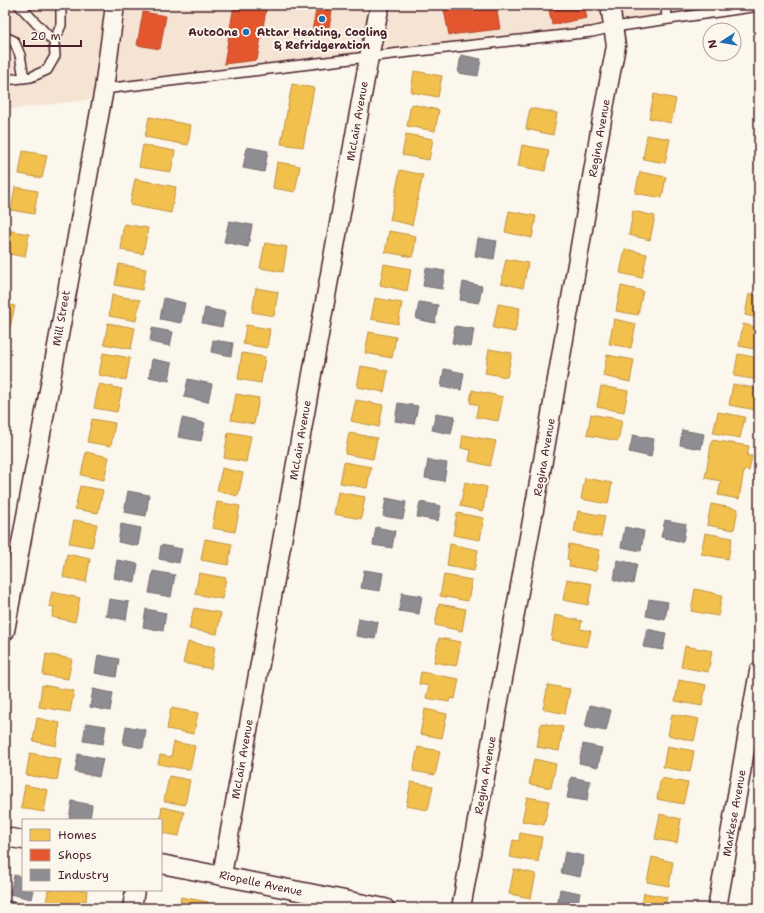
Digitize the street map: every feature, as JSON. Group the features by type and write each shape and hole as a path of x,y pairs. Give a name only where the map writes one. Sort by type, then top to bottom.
{"street":[{"name":"Mill Street","path":"5,631 104,89 115,5"},
{"name":"McLain Avenue","path":"222,875 369,57 380,5"},
{"name":"Regina Avenue","path":"461,908 542,466 616,46 610,5"},
{"name":"Markese Avenue","path":"716,908 759,671"},
{"path":"5,837 22,840"},
{"name":"Riopelle Avenue","path":"162,864 377,907"},
{"path":"132,908 135,891"}],"lane":[{"path":"19,5 54,42"},
{"path":"5,80 32,77 47,70 55,56 54,42 61,25 61,5"},
{"path":"666,5 667,19"},
{"path":"104,89 592,32 614,27 759,6"},
{"path":"5,37 14,41 20,55 24,78"}],"shaded area":[{"path":"5,5 759,5 667,19 104,89 102,98 5,110"}],"building: Homes":[{"path":"414,71 442,76 438,97 411,92"},
{"path":"292,84 314,88 303,147 281,144"},
{"path":"654,94 676,99 671,123 649,118"},
{"path":"411,104 439,110 435,131 407,126"},
{"path":"530,108 557,113 553,135 526,129"},
{"path":"149,117 191,125 188,145 145,137"},
{"path":"406,134 433,139 429,160 402,155"},
{"path":"647,135 670,139 665,163 643,159"},
{"path":"143,145 175,151 171,172 139,167"},
{"path":"522,145 549,150 545,171 518,166"},
{"path":"23,151 47,155 42,178 19,174"},
{"path":"277,162 300,166 295,192 273,188"},
{"path":"400,170 423,175 412,225 390,220"},
{"path":"640,172 666,177 662,198 635,193"},
{"path":"135,179 176,187 171,213 130,205"},
{"path":"15,187 38,191 34,214 11,210"},
{"path":"509,211 536,216 532,238 505,232"},
{"path":"633,211 655,216 650,240 629,235"},
{"path":"124,224 148,228 143,254 121,250"},
{"path":"6,230 29,234 25,257 5,253"},
{"path":"389,231 416,236 413,257 385,252"},
{"path":"265,243 287,247 283,272 260,268"},
{"path":"625,249 647,254 642,278 620,273"},
{"path":"506,259 528,263 523,288 501,283"},
{"path":"119,264 146,269 142,290 115,285"},
{"path":"384,264 411,269 407,291 380,285"},
{"path":"621,286 643,291 638,315 616,311"},
{"path":"256,288 278,292 274,316 252,312"},
{"path":"749,294 759,296 759,318 745,315"},
{"path":"112,295 140,300 136,321 109,316"},
{"path":"375,298 402,303 398,324 371,319"},
{"path":"5,304 15,306 10,327 5,326"},
{"path":"498,304 520,308 515,332 493,328"},
{"path":"614,319 636,324 631,348 609,344"},
{"path":"108,323 135,328 131,349 104,344"},
{"path":"743,324 759,328 759,350 739,346"},
{"path":"246,325 270,329 267,348 243,344"},
{"path":"369,332 396,337 392,358 365,353"},
{"path":"489,349 512,353 507,377 485,373"},
{"path":"103,353 130,358 126,380 99,375"},
{"path":"242,353 265,357 261,383 238,379"},
{"path":"738,354 759,358 759,380 734,376"},
{"path":"607,355 634,360 630,382 603,376"},
{"path":"361,366 388,371 384,392 357,387"},
{"path":"99,384 122,389 117,412 94,408"},
{"path":"733,384 759,389 756,410 729,405"},
{"path":"601,386 628,391 624,412 597,407"},
{"path":"472,390 503,397 498,421 476,417 478,405 470,403"},
{"path":"236,394 259,398 254,424 231,420"},
{"path":"356,400 383,405 379,427 351,421"},
{"path":"718,412 745,417 740,438 713,433"},
{"path":"591,414 622,420 618,441 587,435"},
{"path":"92,419 115,423 111,446 87,442"},
{"path":"228,432 251,436 246,462 224,458"},
{"path":"349,433 377,438 373,459 345,454"},
{"path":"463,435 496,441 490,466 469,461 471,450 461,448"},
{"path":"712,440 749,446 747,456 752,456 749,471 744,470 739,499 718,495 721,481 705,478"},
{"path":"86,452 109,457 104,480 81,475"},
{"path":"344,462 371,467 367,488 340,483"},
{"path":"222,468 243,473 238,496 217,491"},
{"path":"585,478 612,483 608,504 581,499"},
{"path":"465,482 487,487 483,511 460,506"},
{"path":"80,486 103,490 98,513 75,509"},
{"path":"338,492 365,497 361,519 334,514"},
{"path":"217,502 240,506 235,532 212,528"},
{"path":"711,504 738,509 734,530 707,525"},
{"path":"578,511 605,516 601,537 574,532"},
{"path":"457,513 484,518 480,540 453,535"},
{"path":"74,520 97,524 92,547 69,543"},
{"path":"705,533 732,538 728,559 701,554"},
{"path":"205,539 232,544 228,565 201,560"},
{"path":"450,544 478,550 474,571 447,566"},
{"path":"569,544 600,550 596,571 569,566 570,560 567,559"},
{"path":"67,554 90,559 86,582 63,577"},
{"path":"199,573 226,578 222,599 195,594"},
{"path":"444,575 472,580 468,601 440,596"},
{"path":"567,579 592,584 588,605 563,600"},
{"path":"695,589 722,595 718,616 691,611"},
{"path":"52,592 80,598 75,622 52,617 54,607 49,606"},
{"path":"439,604 466,609 462,631 435,625"},
{"path":"194,608 221,613 217,634 189,629"},
{"path":"555,615 582,621 580,629 591,631 587,647 551,640"},
{"path":"439,638 461,642 456,666 434,662"},
{"path":"188,642 215,647 211,669 183,663"},
{"path":"685,646 712,651 708,672 681,667"},
{"path":"46,654 72,659 68,679 43,675"},
{"path":"421,672 459,679 455,699 450,698 449,702 426,698 429,686 419,684"},
{"path":"679,680 706,685 702,706 675,701"},
{"path":"42,685 74,691 70,712 39,707"},
{"path":"548,685 570,689 565,714 543,709"},
{"path":"171,708 198,713 194,734 167,729"},
{"path":"425,709 447,714 442,738 420,734"},
{"path":"672,714 699,719 694,741 668,735"},
{"path":"37,718 60,723 56,746 33,741"},
{"path":"541,723 563,727 559,751 537,747"},
{"path":"174,742 195,746 190,770 158,764 160,755 171,757"},
{"path":"667,746 694,751 690,772 663,767"},
{"path":"418,747 440,751 435,775 413,771"},
{"path":"30,753 61,759 57,780 26,775"},
{"path":"534,759 556,764 551,788 529,784"},
{"path":"169,776 190,780 185,805 164,801"},
{"path":"661,778 688,783 683,804 657,799"},
{"path":"411,782 433,786 428,810 406,806"},
{"path":"25,785 48,790 44,812 21,808"},
{"path":"527,797 549,801 544,825 522,821"},
{"path":"162,807 184,812 179,836 162,833 162,819 160,819"},
{"path":"660,814 681,819 677,843 655,839"},
{"path":"520,833 542,837 538,862 510,857 513,840 519,841"},
{"path":"652,857 673,862 669,886 647,882"},
{"path":"514,869 536,874 531,898 509,894"},
{"path":"48,891 87,891 86,901 82,901 81,908 61,908 46,905"},
{"path":"644,893 667,897 664,908 641,908"},
{"path":"181,897 208,902 206,908 179,908"}],"building: Shops":[{"name":"AutoOne","path":"234,5 267,5 257,60 224,64"},
{"name":"Attar Heating, Cooling & Refridgeration","path":"317,5 333,5 328,34 311,36"},
{"path":"443,5 496,5 500,29 449,35"},
{"path":"548,5 584,5 587,18 552,25"},
{"path":"676,5 709,5 677,9"},
{"path":"143,12 166,16 160,49 137,45"}],"building: Industry":[{"path":"461,55 481,59 478,76 458,73"},
{"path":"247,147 268,151 264,172 243,168"},
{"path":"229,221 252,225 248,247 224,242"},
{"path":"478,238 497,241 494,259 475,256"},
{"path":"426,268 445,271 442,289 423,286"},
{"path":"463,282 482,286 479,303 460,300"},
{"path":"164,298 185,303 181,323 160,319"},
{"path":"419,302 438,305 435,323 416,319"},
{"path":"205,308 225,312 222,327 202,323"},
{"path":"455,326 474,329 471,347 452,343"},
{"path":"152,328 173,332 170,346 150,342"},
{"path":"213,340 233,343 231,356 211,352"},
{"path":"152,359 172,363 169,381 149,377"},
{"path":"444,369 464,373 461,390 441,387"},
{"path":"188,379 212,384 208,402 184,397"},
{"path":"398,403 418,406 414,424 395,421"},
{"path":"436,413 455,416 451,434 432,430"},
{"path":"182,418 205,423 201,441 178,437"},
{"path":"682,430 704,434 701,449 680,445"},
{"path":"633,435 654,439 651,457 629,452"},
{"path":"428,460 447,463 444,481 425,478"},
{"path":"128,491 149,495 146,516 124,512"},
{"path":"386,498 406,502 403,519 383,516"},
{"path":"420,502 441,506 438,521 417,517"},
{"path":"665,520 686,524 683,542 661,537"},
{"path":"121,524 141,528 138,546 118,542"},
{"path":"376,527 395,531 392,548 373,545"},
{"path":"625,527 644,531 641,551 621,547"},
{"path":"161,545 182,549 179,563 159,559"},
{"path":"117,560 138,564 135,582 114,578"},
{"path":"617,560 637,564 633,584 614,580"},
{"path":"364,570 383,573 380,591 361,588"},
{"path":"153,571 175,575 171,597 149,593"},
{"path":"402,593 422,596 419,614 399,611"},
{"path":"109,599 129,602 126,620 106,616"},
{"path":"649,599 668,602 665,620 646,616"},
{"path":"146,609 166,613 163,631 143,627"},
{"path":"359,618 378,622 375,639 356,636"},
{"path":"647,629 666,633 663,650 643,647"},
{"path":"98,655 119,659 116,677 95,673"},
{"path":"93,689 113,693 110,711 90,707"},
{"path":"590,705 611,710 606,731 585,727"},
{"path":"86,723 106,726 103,744 83,741"},
{"path":"126,726 146,730 143,748 123,744"},
{"path":"583,744 602,748 598,767 579,763"},
{"path":"78,754 103,759 99,777 75,772"},
{"path":"571,777 590,781 587,801 567,798"},
{"path":"72,801 92,805 90,819 69,819"},
{"path":"565,852 584,856 580,877 561,873"},
{"path":"14,875 22,877 22,891 33,891 31,899 10,894"},
{"path":"560,889 580,893 577,908 557,907"},
{"path":"6,900 27,905 26,908 5,908"}],"place":[{"name":"Attar Heating, Cooling & Refridgeration","path":"322,19"},
{"name":"AutoOne","path":"246,32"}]}
